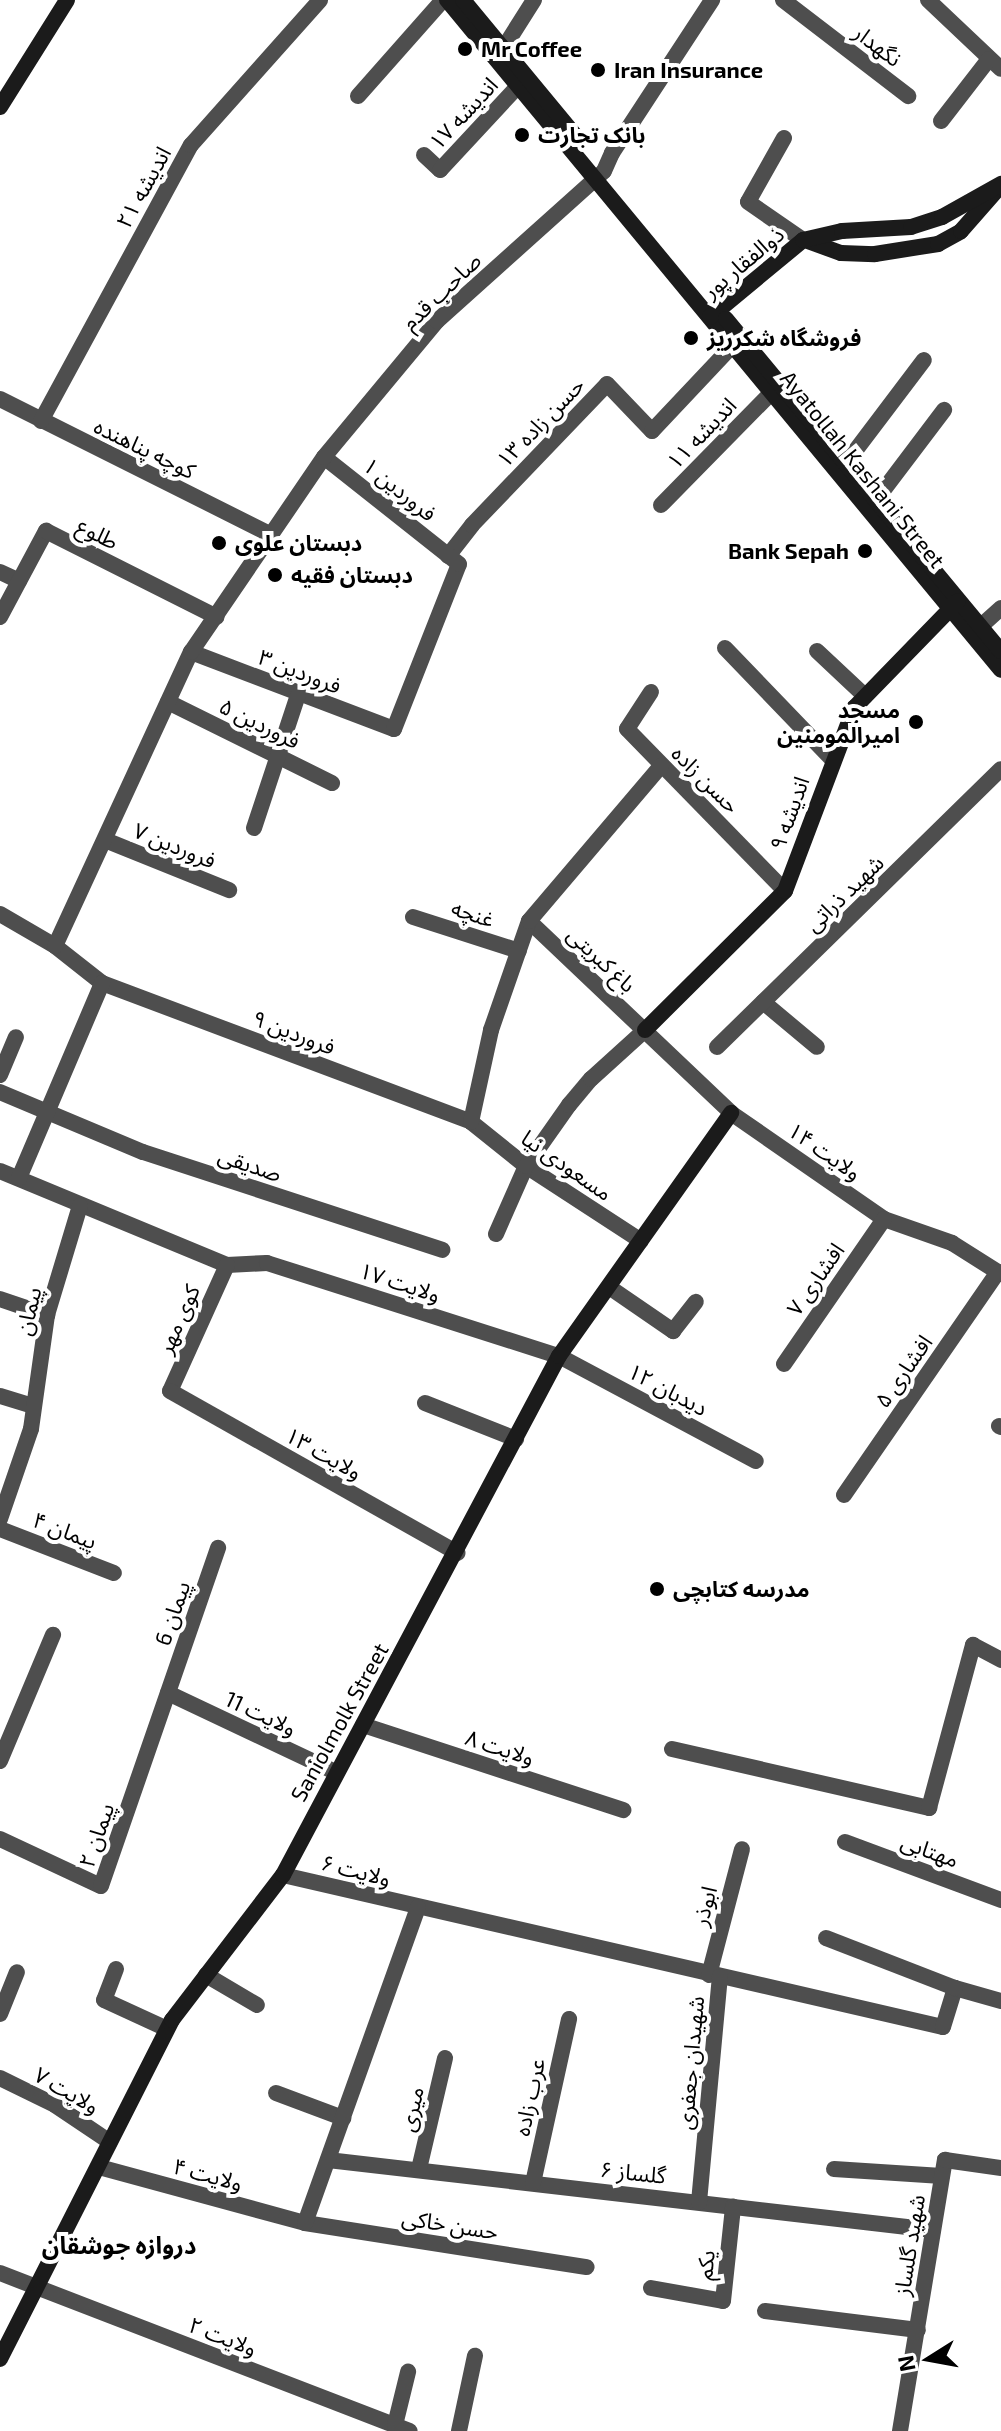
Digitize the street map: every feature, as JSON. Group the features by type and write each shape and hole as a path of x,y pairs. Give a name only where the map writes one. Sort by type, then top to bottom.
{"street":[{"path":"0,107 67,0"},
{"name":"اندیشه ۲۱","path":"41,421 191,145 320,0"},
{"path":"358,96 445,0"},
{"name":"Ayatollah Kashani Street","path":"445,0 518,86 600,174"},
{"name":"Ayatollah Kashani Street","path":"463,0 715,314 876,500 1001,670"},
{"path":"503,49 534,0"},
{"name":"صاحب قدم","path":"55,946 191,652 324,457 437,321 600,174 712,0"},
{"name":"نگهدار","path":"783,0 908,96"},
{"path":"928,0 995,64 941,121"},
{"name":"اندیشه ۱۷","path":"424,155 440,170 518,86"},
{"path":"784,138 748,202 803,240"},
{"name":"ذوالفقار پور","path":"803,240 841,253 875,254 938,244 961,231 1001,185"},
{"name":"ذوالفقار پور","path":"715,314 803,240 842,231 911,227 942,217 1001,185"},
{"name":"Ayatollah Kashani Street","path":"715,314 733,345 772,392 954,604 981,626 1001,651"},
{"name":"حسن زاده ۱۳","path":"448,556 472,525 607,384 652,431 733,345"},
{"path":"846,463 924,360"},
{"name":"اندیشه ۱۱","path":"661,505 772,392"},
{"name":"کوچه پناهنده","path":"0,399 271,535"},
{"path":"876,500 944,410"},
{"name":"فروردین ۱","path":"324,457 448,556"},
{"name":"طلوع","path":"0,617 46,531 217,617"},
{"name":"فروردین ۳","path":"191,652 394,729 459,564 448,556"},
{"path":"0,572 19,581"},
{"name":"اندیشه ۹","path":"645,1030 785,891 832,759 854,708 954,604"},
{"path":"981,626 1001,608"},
{"path":"725,648 832,759"},
{"path":"817,651 865,696"},
{"name":"حسن زاده","path":"651,692 627,729 785,891"},
{"path":"254,828 298,695"},
{"name":"فروردین ۵","path":"168,702 332,783"},
{"path":"471,1122 491,1030 529,921 661,766"},
{"name":"شهید ذراتی","path":"717,1047 1001,769"},
{"name":"فروردین ۷","path":"105,840 229,890"},
{"name":"فروردین ۹","path":"0,914 55,946 102,983 471,1122"},
{"name":"غنچه","path":"413,917 519,951"},
{"name":"باغ کبریتی","path":"529,921 645,1030"},
{"path":"19,1178 102,983"},
{"path":"763,1002 817,1047"},
{"path":"496,1234 526,1166 591,1079 645,1030"},
{"name":"ولایت ۱۴","path":"645,1030 731,1113 884,1219 952,1243 1000,1273"},
{"path":"0,1075 16,1037"},
{"path":"0,1092 48,1111"},
{"name":"صدیقی","path":"48,1111 143,1152 442,1250"},
{"name":"Saniolmolk Street","path":"0,2359 167,2029 283,1875 335,1772 457,1553 559,1356 731,1113"},
{"name":"مسعودی نیا","path":"471,1122 526,1166 641,1241"},
{"path":"0,1171 227,1265"},
{"name":"پیمان","path":"0,1519 31,1429 47,1315 80,1206"},
{"name":"افشاری ۷","path":"784,1364 884,1219"},
{"name":"ولایت ۱۷","path":"227,1265 267,1263 559,1356"},
{"name":"کوی مهر","path":"170,1391 227,1265"},
{"name":"افشاری ۵","path":"844,1495 1000,1273"},
{"path":"609,1287 673,1331 696,1302"},
{"path":"0,1299 47,1315"},
{"name":"دیدبان ۱۲","path":"559,1356 756,1461"},
{"name":"ولایت ۱۳","path":"170,1391 457,1553"},
{"path":"0,1396 33,1406"},
{"path":"425,1403 516,1439"},
{"name":"پیمان ۴","path":"0,1529 114,1573"},
{"name":"پیمان 6","path":"168,1693 218,1548"},
{"path":"0,1761 53,1635"},
{"path":"672,1749 929,1808 973,1645 1001,1660"},
{"name":"ولایت 11","path":"168,1693 335,1772"},
{"name":"پیمان ۲","path":"0,1839 101,1886 168,1693"},
{"name":"ولایت ۸","path":"363,1725 623,1810"},
{"name":"مهتابی","path":"845,1842 1001,1900"},
{"name":"ابوذر","path":"714,1976 742,1849"},
{"name":"ولایت ۶","path":"283,1875 943,2027 955,1988"},
{"path":"305,2223 418,1908"},
{"path":"826,1938 955,1988 1001,2001"},
{"path":"116,1969 104,2000 167,2029"},
{"path":"0,2014 17,1972"},
{"path":"206,1975 257,2005"},
{"name":"شهیدان جعفری","path":"699,2202 714,1976"},
{"name":"عرب زاده","path":"533,2183 569,2019"},
{"name":"میری","path":"419,2169 445,2058"},
{"name":"ولایت ۷","path":"0,2078 55,2105 110,2142"},
{"path":"276,2093 343,2118"},
{"name":"گلساز ۶","path":"328,2160 933,2230"},
{"name":"ولایت ۴","path":"99,2167 305,2223"},
{"name":"شهید گلساز","path":"900,2431 944,2168"},
{"path":"834,2169 1001,2168"},
{"name":"یکم","path":"651,2288 723,2301 733,2207"},
{"name":"حسن خاکی","path":"305,2223 587,2267"},
{"name":"ولایت ۲","path":"0,2273 402,2428"},
{"path":"765,2311 918,2330"},
{"path":"459,2431 475,2356"},
{"path":"402,2428 408,2372"}],"place":[{"name":"Mr Coffee","path":"465,49"},
{"name":"Iran Insurance","path":"598,70"},
{"name":"بانک تجارت","path":"522,135"},
{"name":"فروشگاه شکرریز","path":"691,338"},
{"name":"دبستان علوی","path":"219,543"},
{"name":"Bank Sepah","path":"865,551"},
{"name":"دبستان فقیه","path":"275,575"},
{"name":"مسجد امیرالمومنین","path":"916,722"},
{"name":"مدرسه کتابچی","path":"657,1589"}],"district":[{"name":"دروازه جوشقان","path":"119,2245"}]}
